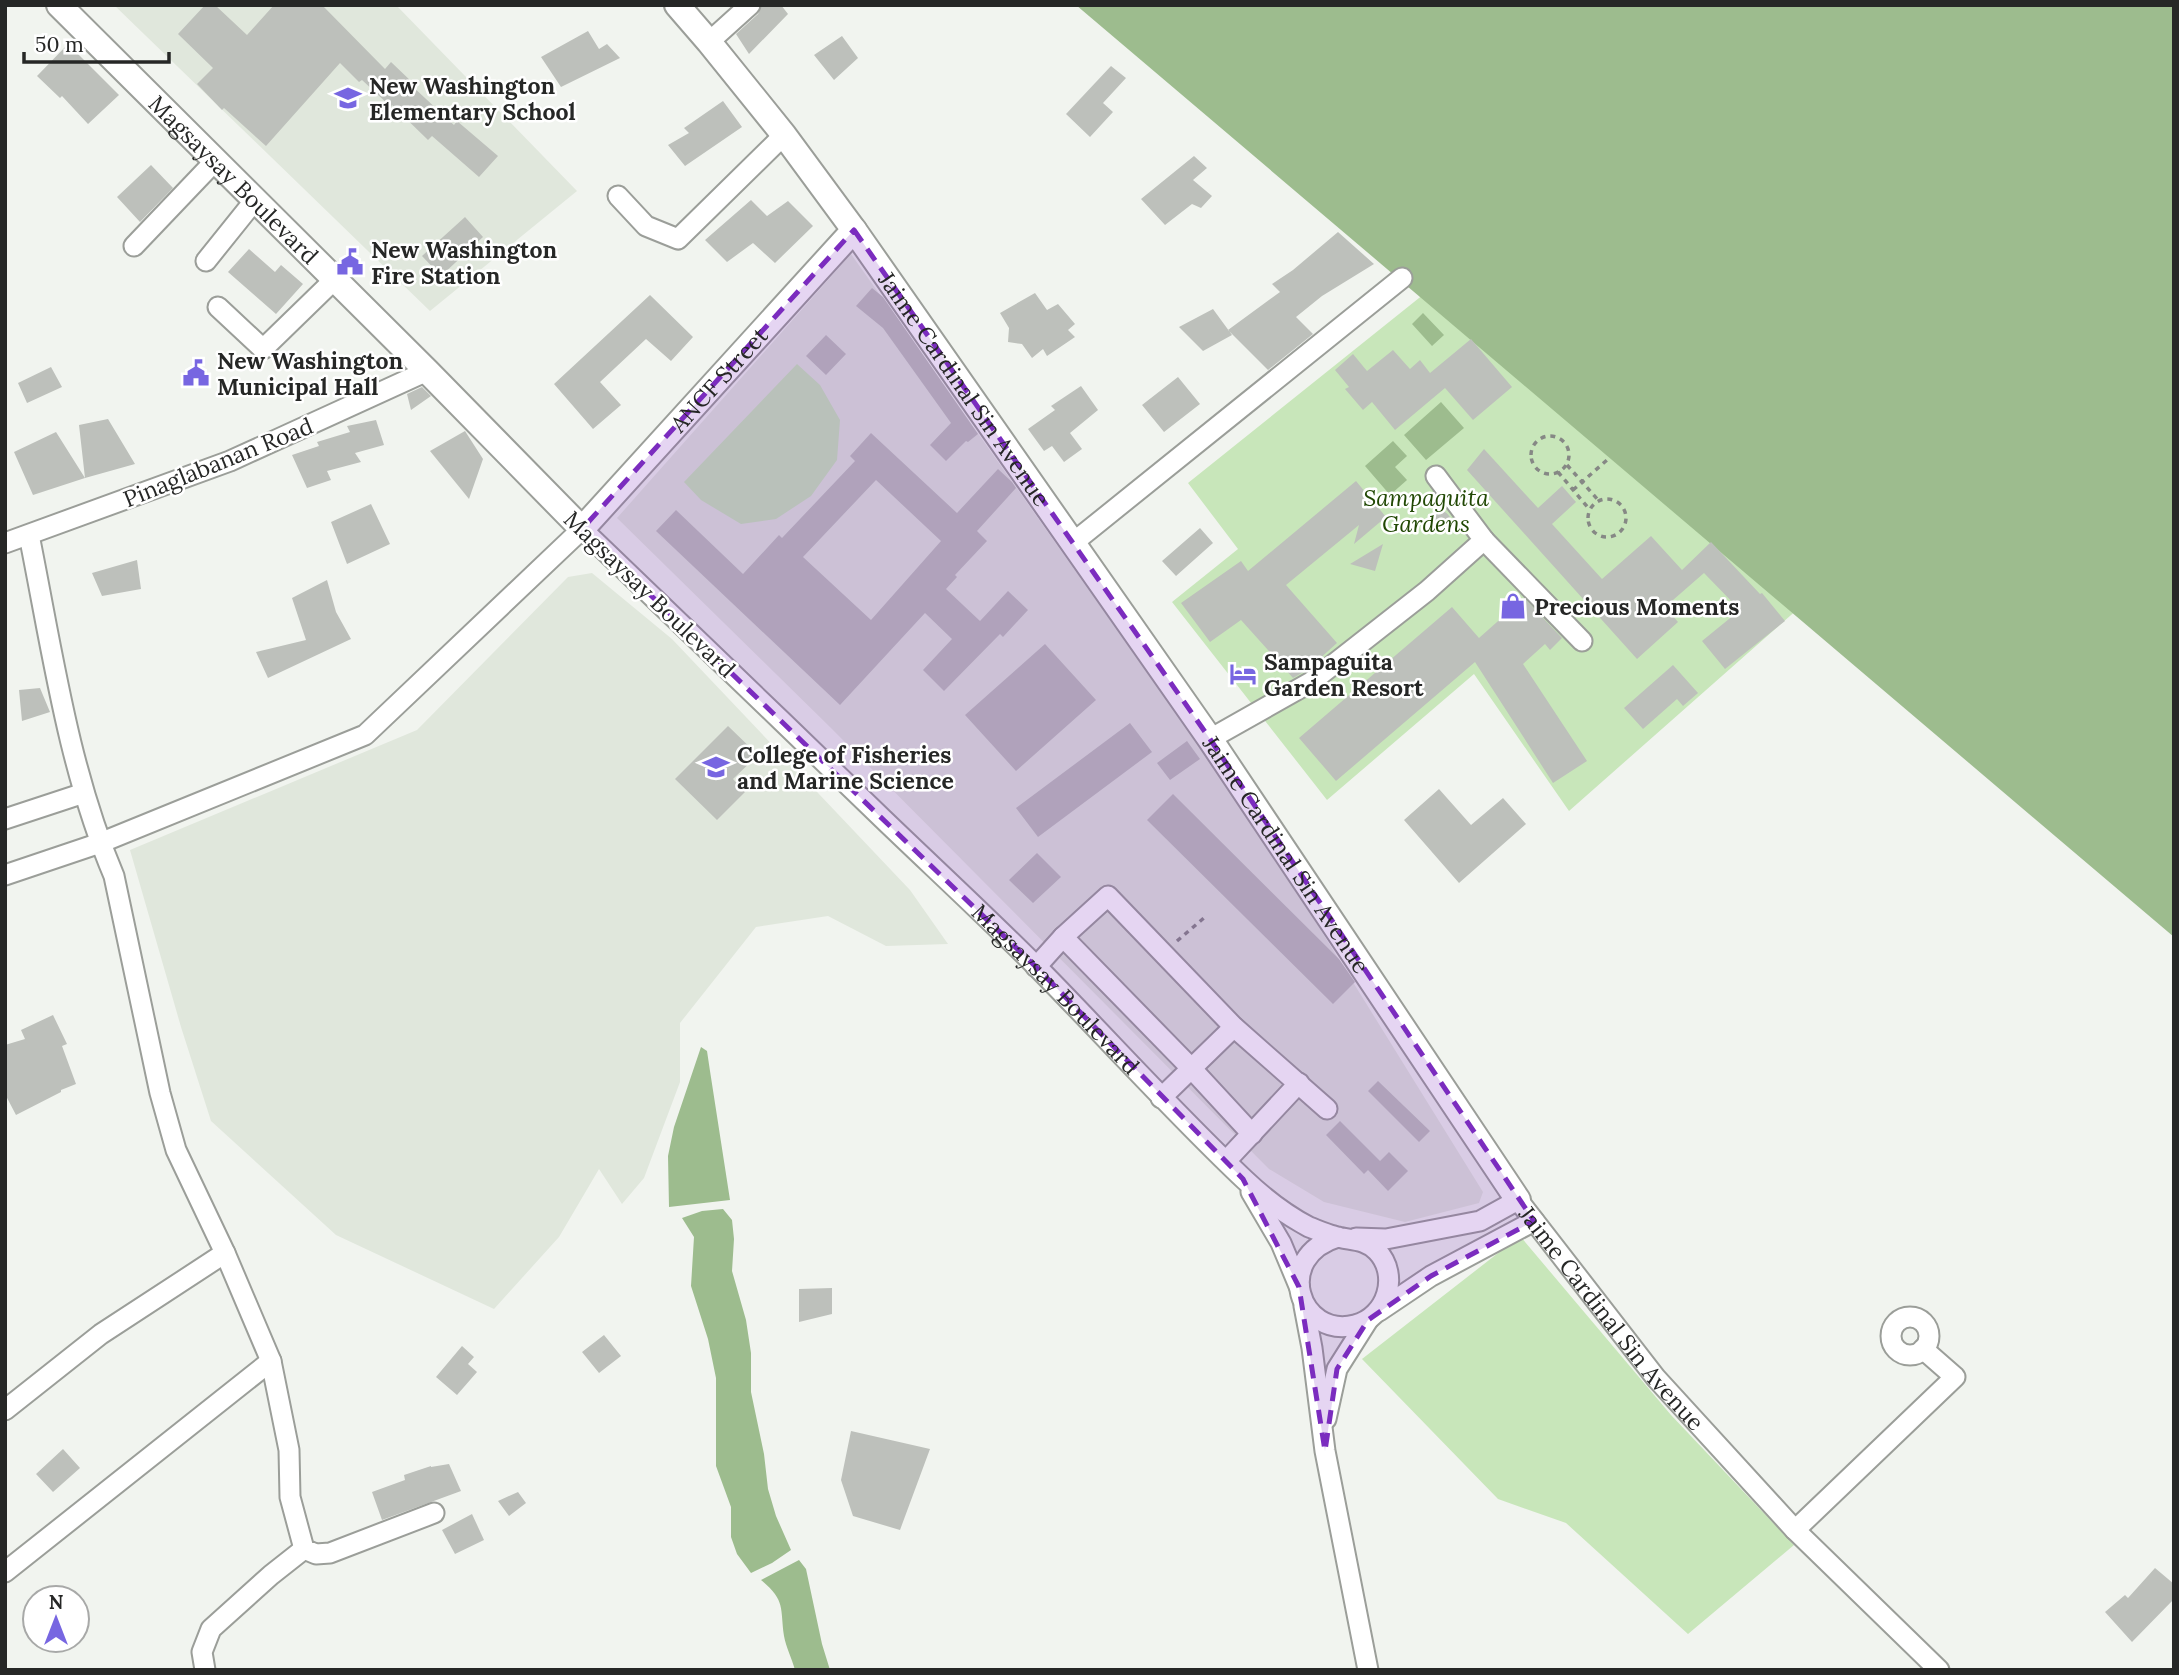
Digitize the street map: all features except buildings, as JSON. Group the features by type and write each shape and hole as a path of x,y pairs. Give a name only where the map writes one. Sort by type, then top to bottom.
{"main road":[{"name":"Magsaysay Boulevard","path":"59,5 428,371 582,528"},
{"name":"Jaime Cardinal Sin Avenue","path":"677,5 784,135 855,230 1210,738 1518,1200"},
{"name":"ANCF Street","path":"582,528 855,230"}],"street":[{"path":"709,42 750,5"},
{"path":"618,196 646,226 678,239 784,135"},
{"path":"134,246 216,160"},
{"path":"206,261 255,201"},
{"path":"1074,542 1402,278"},
{"path":"218,307 263,349 335,279"},
{"name":"Pinaglabanan Road","path":"5,543 230,461 428,371"},
{"path":"1436,476 1484,540 1582,641"},
{"path":"5,875 100,843 365,735 582,528"},
{"name":"Magsaysay Boulevard","path":"582,528 1036,967 1243,1179 1291,1216 1310,1227 1345,1237 1387,1239 1480,1222 1518,1200"},
{"path":"29,535 68,729 84,793 114,876 160,1093 176,1150 225,1253 271,1362 289,1450 290,1497 304,1549"},
{"path":"1210,738 1311,682 1427,591 1484,540"},
{"path":"5,819 84,793"},
{"path":"1036,967 1063,937 1108,896 1234,1027 1327,1109"},
{"path":"1063,937 1252,1134"},
{"path":"1161,1098 1234,1027"},
{"path":"1226,1161 1299,1083"},
{"name":"Magsaysay Boulevard","path":"1243,1179 1281,1243 1301,1293 1312,1348 1325,1451 1368,1670"},
{"name":"Jaime Cardinal Sin Avenue","path":"1518,1200 1656,1378 1795,1530 1939,1670"},
{"name":"Magsaysay Boulevard","path":"1325,1451 1326,1419 1336,1369 1373,1315 1431,1276 1534,1221"},
{"path":"1345,1237 1366,1243 1378,1253 1387,1267 1389,1282 1386,1298 1373,1315 1357,1325 1344,1327 1319,1320 1310,1311 1301,1293 1300,1273 1304,1260 1313,1249 1324,1241 1345,1237"},
{"path":"5,1410 101,1334 225,1253"},
{"path":"1795,1530 1955,1377 1923,1349"},
{"path":"5,1572 271,1362"},
{"path":"304,1549 316,1554 330,1553 434,1513"},
{"path":"205,1670 202,1652 211,1629 304,1549"}],"path":[{"path":"1548,436 1560,438 1570,453 1567,465 1558,472 1545,473 1534,465 1531,452 1537,441 1548,436"},
{"path":"1573,490 1608,460"},
{"path":"1567,465 1599,501"},
{"path":"1558,472 1590,510"},
{"path":"1604,499 1616,502 1625,510 1626,522 1620,533 1608,538 1595,534 1588,523 1590,510 1604,499"},
{"path":"1162,954 1205,917"}],"highlighted area":[{"path":"854,230 1210,739 1534,1221 1431,1276 1368,1320 1337,1369 1325,1451 1299,1287 1243,1179 1036,967 582,529"}],"shaded area":[{"name":"New Washington Elementary School","path":"114,5 396,5 577,191 430,311"},
{"path":"1076,5 2174,5 2174,937"},
{"path":"851,254 1258,829 1483,1192 1479,1203 1405,1222 1324,1202 1269,1169 832,729 617,518"},
{"path":"1423,313 1444,335 1432,346 1412,324"},
{"path":"1441,402 1464,428 1426,460 1404,435"},
{"path":"1393,441 1407,456 1395,467 1407,480 1390,495 1365,466"},
{"path":"592,573 672,639 910,890 948,944 886,946 828,916 756,927 680,1023 680,1082 644,1178 622,1204 599,1169 559,1237 494,1309 336,1235 211,1121 130,850 417,730 568,577"},
{"path":"701,1047 707,1051 730,1200 669,1207 668,1156 674,1127"},
{"path":"723,1209 732,1220 732,1271 746,1320 751,1353 751,1392 764,1454 768,1489 791,1550 751,1573 737,1554 731,1537 731,1507 716,1466 716,1378 708,1339 691,1286 694,1237 682,1218 702,1211"},
{"path":"799,1560 806,1569 830,1670 795,1670 785,1640 778,1600 761,1580"}],"green space":[{"name":"Sampaguita Gardens","path":"1429,290 1799,608 1569,811 1474,674 1327,800 1172,602 1238,549 1188,483"},
{"path":"797,364 820,385 840,420 837,460 811,496 776,519 741,524 701,500 684,482"},
{"path":"1520,1236 1671,1415 1794,1545 1688,1634 1566,1523 1498,1499 1362,1359"}],"place":[{"name":"New Washington Elementary School","path":"348,98"},
{"name":"New Washington Fire Station","path":"350,262"},
{"name":"New Washington Municipal Hall","path":"196,373"},
{"name":"Precious Moments","path":"1513,606"},
{"name":"Sampaguita Garden Resort","path":"1243,674"},
{"name":"College of Fisheries and Marine Science","path":"716,767"}]}
